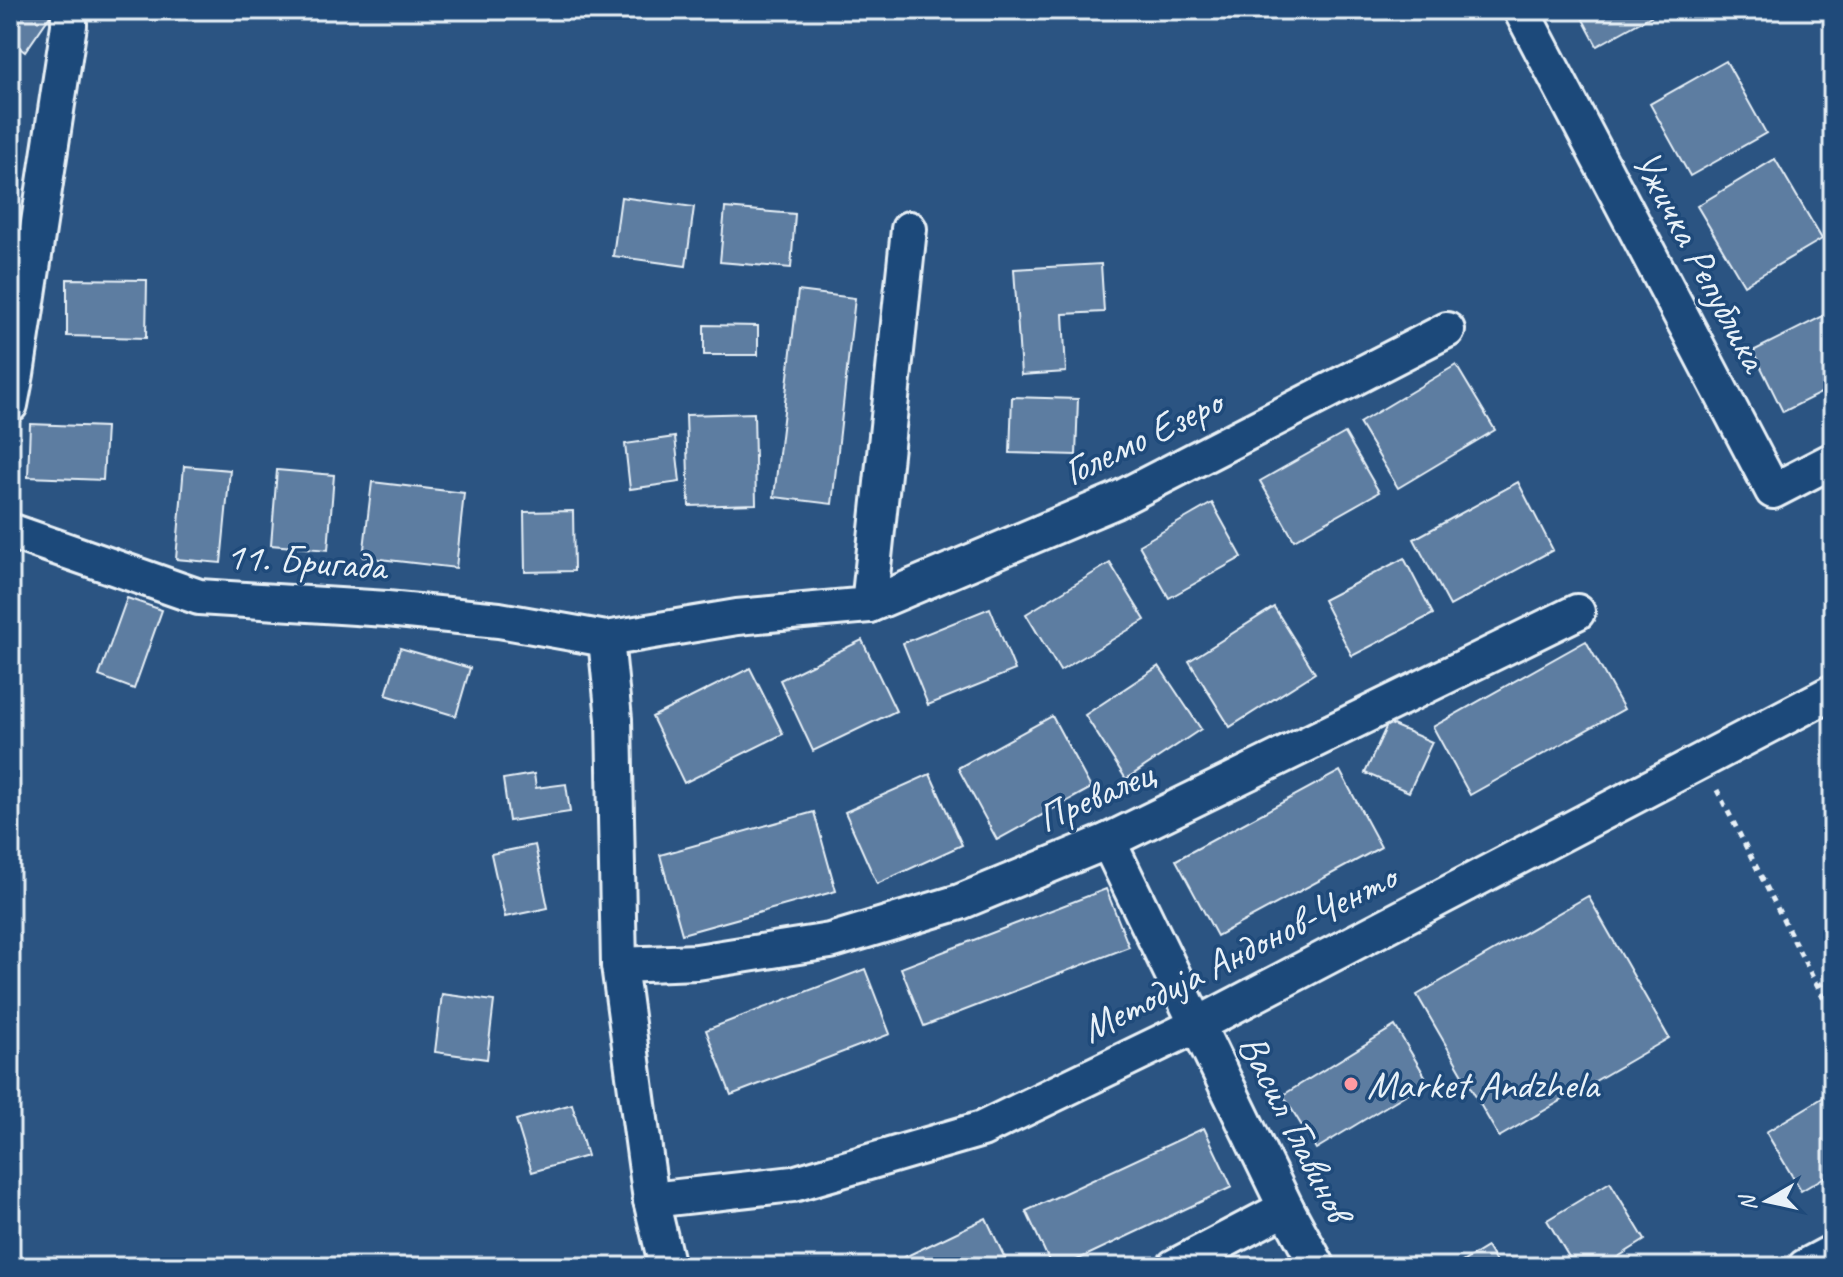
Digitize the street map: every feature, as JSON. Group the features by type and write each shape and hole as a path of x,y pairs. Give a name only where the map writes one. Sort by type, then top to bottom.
{"street":[{"path":"10,405 69,10"},
{"name":"Ужичка Република","path":"1521,10 1773,491 1833,460"},
{"path":"869,605 909,229"},
{"name":"Големо Езеро","path":"606,639 737,617 869,605 1115,501 1447,330"},
{"name":"11. Бригада","path":"10,531 199,597 387,609 499,620 606,639"},
{"name":"Превалец","path":"619,965 697,962 830,941 960,902 1108,841 1577,612"},
{"path":"606,639 614,719 619,965 651,1200 667,1267"},
{"name":"Методија Андонов-Ченто","path":"651,1200 793,1184 982,1129 1197,1025 1833,692"},
{"name":"Васил Главинов","path":"1108,841 1286,1208 1318,1267"},
{"path":"1174,1267 1286,1208"},
{"path":"1805,1267 1833,1252"}],"path":[{"path":"1702,760 1833,1017"},
{"path":"1817,986 1833,978"}],"building":[{"path":"10,10 54,10 25,52 10,41"},
{"path":"1578,10 1662,10 1597,46"},
{"path":"1726,61 1766,133 1690,176 1650,104"},
{"path":"1775,159 1822,239 1744,285 1697,206"},
{"path":"621,197 694,207 686,266 613,256"},
{"path":"725,208 795,214 791,268 720,262"},
{"path":"1101,264 1104,312 1063,314 1066,372 1021,375 1014,269"},
{"path":"67,279 147,280 146,338 67,336"},
{"path":"798,291 855,298 832,504 774,497"},
{"path":"1833,311 1833,387 1783,412 1753,351"},
{"path":"704,325 758,326 758,355 704,355"},
{"path":"1456,365 1495,430 1398,488 1359,423"},
{"path":"1012,397 1078,399 1076,455 1010,453"},
{"path":"754,413 756,504 689,506 686,415"},
{"path":"30,424 106,427 103,480 28,477"},
{"path":"1345,433 1379,492 1294,540 1260,481"},
{"path":"675,437 680,482 630,489 625,444"},
{"path":"184,466 230,470 221,563 176,559"},
{"path":"277,470 334,475 328,550 271,545"},
{"path":"372,482 464,493 456,568 363,557"},
{"path":"1518,482 1553,550 1450,606 1414,539"},
{"path":"1212,503 1242,557 1169,598 1139,545"},
{"path":"573,511 574,571 525,572 524,512"},
{"path":"1404,558 1433,614 1352,656 1323,600"},
{"path":"1110,563 1145,620 1060,671 1026,614"},
{"path":"127,598 162,610 134,689 99,676"},
{"path":"1274,607 1315,673 1230,727 1189,661"},
{"path":"990,608 1015,670 928,705 903,643"},
{"path":"862,640 896,711 813,751 780,680"},
{"path":"1586,641 1624,709 1470,795 1433,727"},
{"path":"400,648 470,668 456,716 386,695"},
{"path":"1159,666 1201,729 1126,779 1085,715"},
{"path":"750,668 783,734 684,783 652,717"},
{"path":"1052,716 1091,788 997,840 958,768"},
{"path":"1388,723 1432,742 1409,792 1365,773"},
{"path":"1340,771 1381,847 1217,936 1176,860"},
{"path":"534,774 536,788 566,784 570,812 509,821 503,779"},
{"path":"930,774 962,845 877,884 845,812"},
{"path":"814,812 836,891 682,934 660,855"},
{"path":"535,845 548,908 505,917 491,854"},
{"path":"1106,889 1129,947 924,1026 901,968"},
{"path":"1588,896 1669,1038 1499,1137 1417,995"},
{"path":"865,969 890,1034 731,1095 706,1030"},
{"path":"442,994 494,1001 487,1059 435,1052"},
{"path":"1395,1026 1428,1081 1316,1149 1283,1095"},
{"path":"1829,1094 1833,1100 1833,1172 1801,1191 1766,1132"},
{"path":"572,1104 587,1156 532,1172 516,1120"},
{"path":"1204,1128 1232,1187 1062,1267 1052,1267 1026,1211"},
{"path":"1610,1182 1645,1240 1602,1267 1575,1267 1547,1220"},
{"path":"986,1218 1009,1267 884,1267"},
{"path":"1487,1247 1499,1267 1454,1267"}],"place":[{"name":"Market Andzhela","path":"1351,1084"}]}
